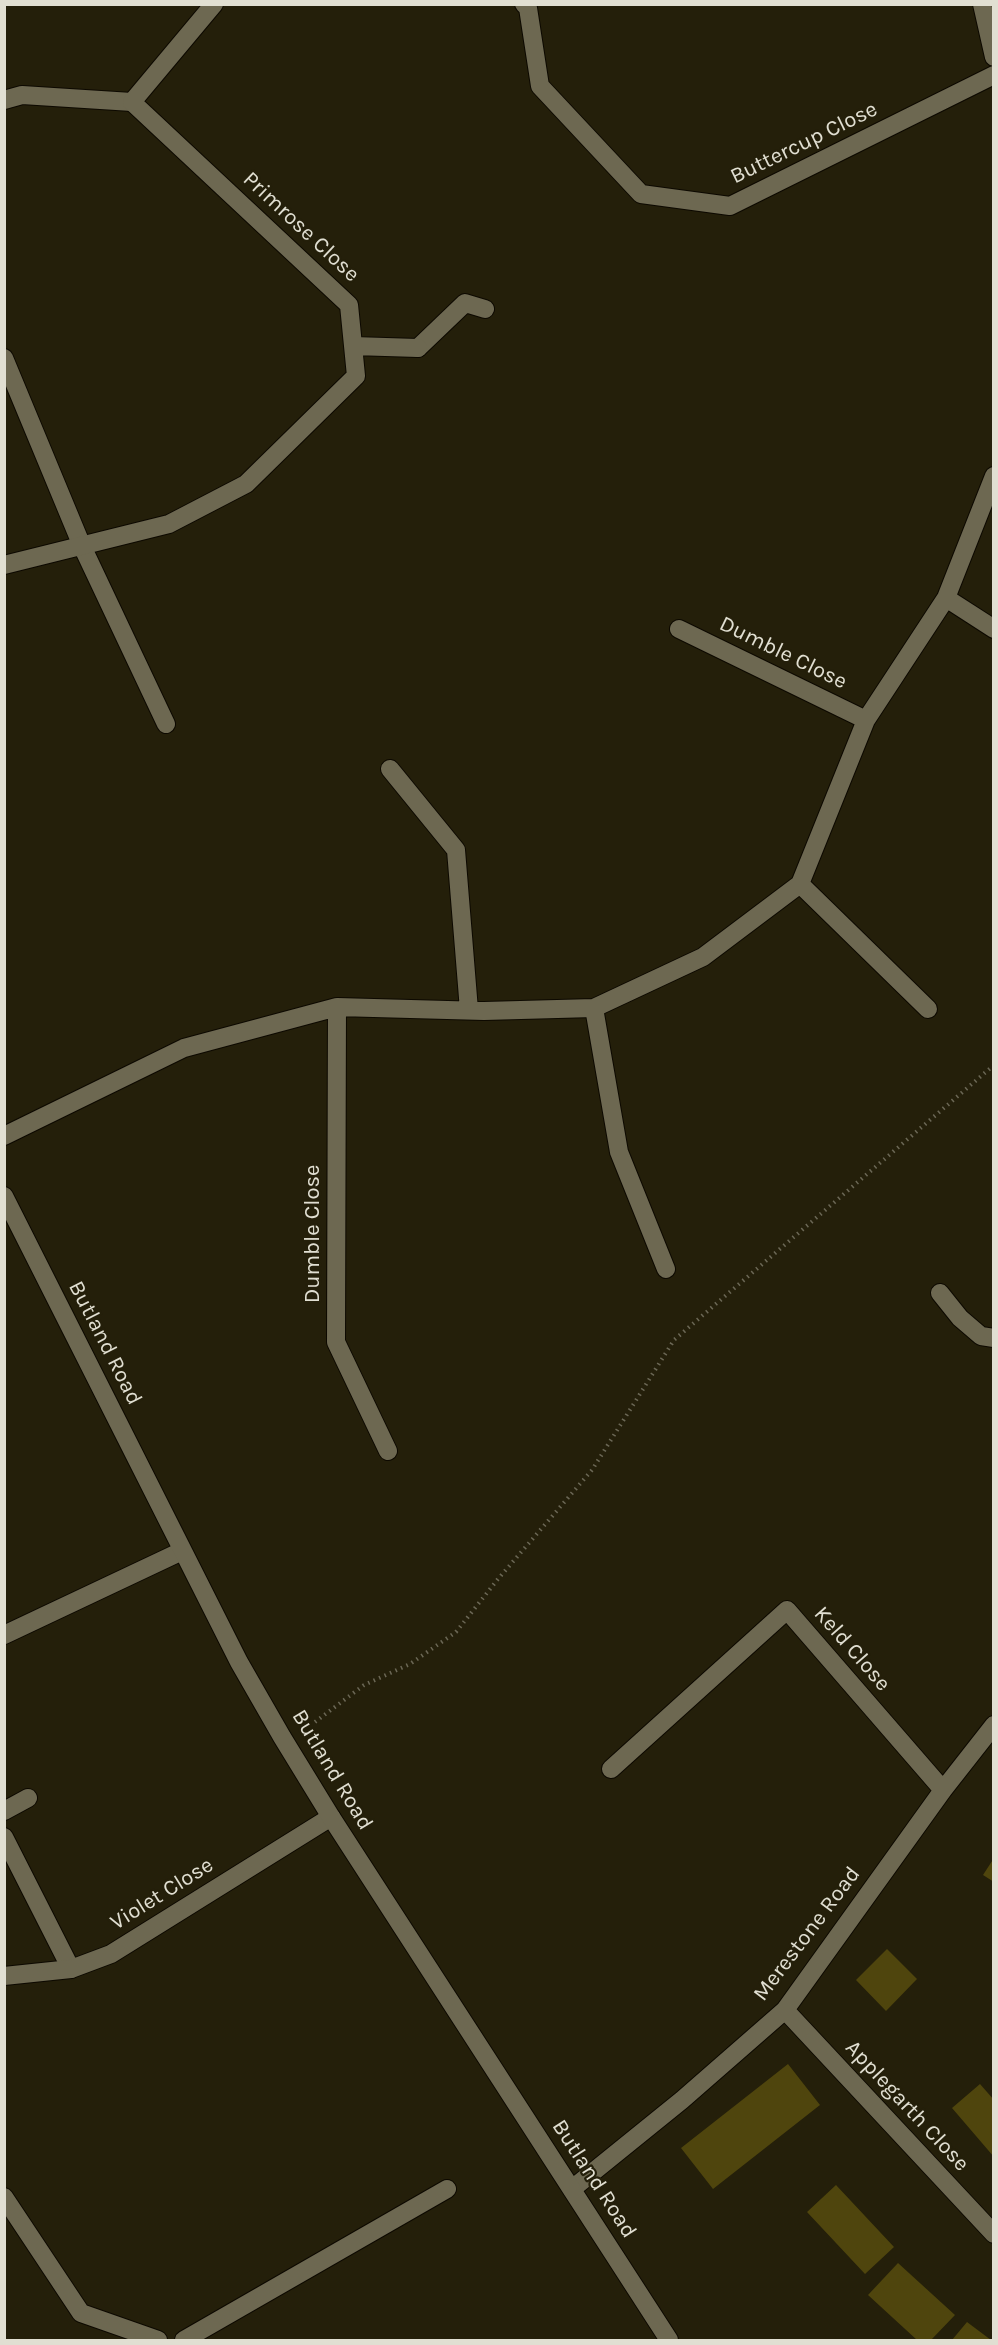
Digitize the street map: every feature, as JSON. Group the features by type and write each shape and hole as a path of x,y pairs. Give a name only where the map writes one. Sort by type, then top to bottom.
{"street":[{"path":"4,100 22,95 132,102 214,4"},
{"name":"Buttercup Close","path":"524,4 528,8 540,86 641,194 730,206 993,75"},
{"path":"981,4 993,57"},
{"name":"Primrose Close","path":"4,565 169,524 246,484 356,376 349,305 132,102"},
{"path":"353,346 418,348 465,303 485,309"},
{"path":"4,358 82,546 166,724"},
{"path":"4,1136 184,1048 338,1007 469,1010 594,1008 703,957 800,884 866,720 946,598 993,476"},
{"path":"946,598 993,629"},
{"name":"Dumble Close","path":"679,629 866,720"},
{"path":"390,769 456,850 469,1010"},
{"path":"800,884 928,1009"},
{"name":"Dumble Close","path":"338,1007 336,1342 388,1451"},
{"path":"594,1008 619,1152 666,1269"},
{"name":"Butland Road","path":"4,1196 239,1662 330,1817 669,2340"},
{"path":"940,1293 960,1318 981,1336 993,1338"},
{"path":"4,1635 182,1551"},
{"name":"Keld Close","path":"611,1769 786,1610 943,1790"},
{"name":"Merestone Road","path":"572,2189 682,2100 785,2010 943,1790 993,1725"},
{"path":"4,1811 28,1798"},
{"name":"Violet Close","path":"4,1976 71,1969 111,1954 330,1817"},
{"path":"4,1837 71,1969"},
{"name":"Applegarth Close","path":"785,2010 993,2234"},
{"path":"184,2340 212,2333 447,2189"},
{"path":"4,2197 81,2313 158,2340"}],"path":[{"path":"315,1722 364,1685 410,1664 456,1632 498,1579 592,1470 674,1340 993,1065"}],"building":[{"path":"994,1858 994,1882 983,1875"},
{"path":"887,1949 917,1979 886,2011 856,1980"},
{"path":"788,2064 820,2105 713,2189 681,2148"},
{"path":"980,2084 994,2100 994,2157 952,2108"},
{"path":"836,2185 894,2247 865,2274 807,2212"},
{"path":"898,2263 955,2315 931,2340 917,2340 868,2295"},
{"path":"967,2322 991,2340 952,2340"}]}
